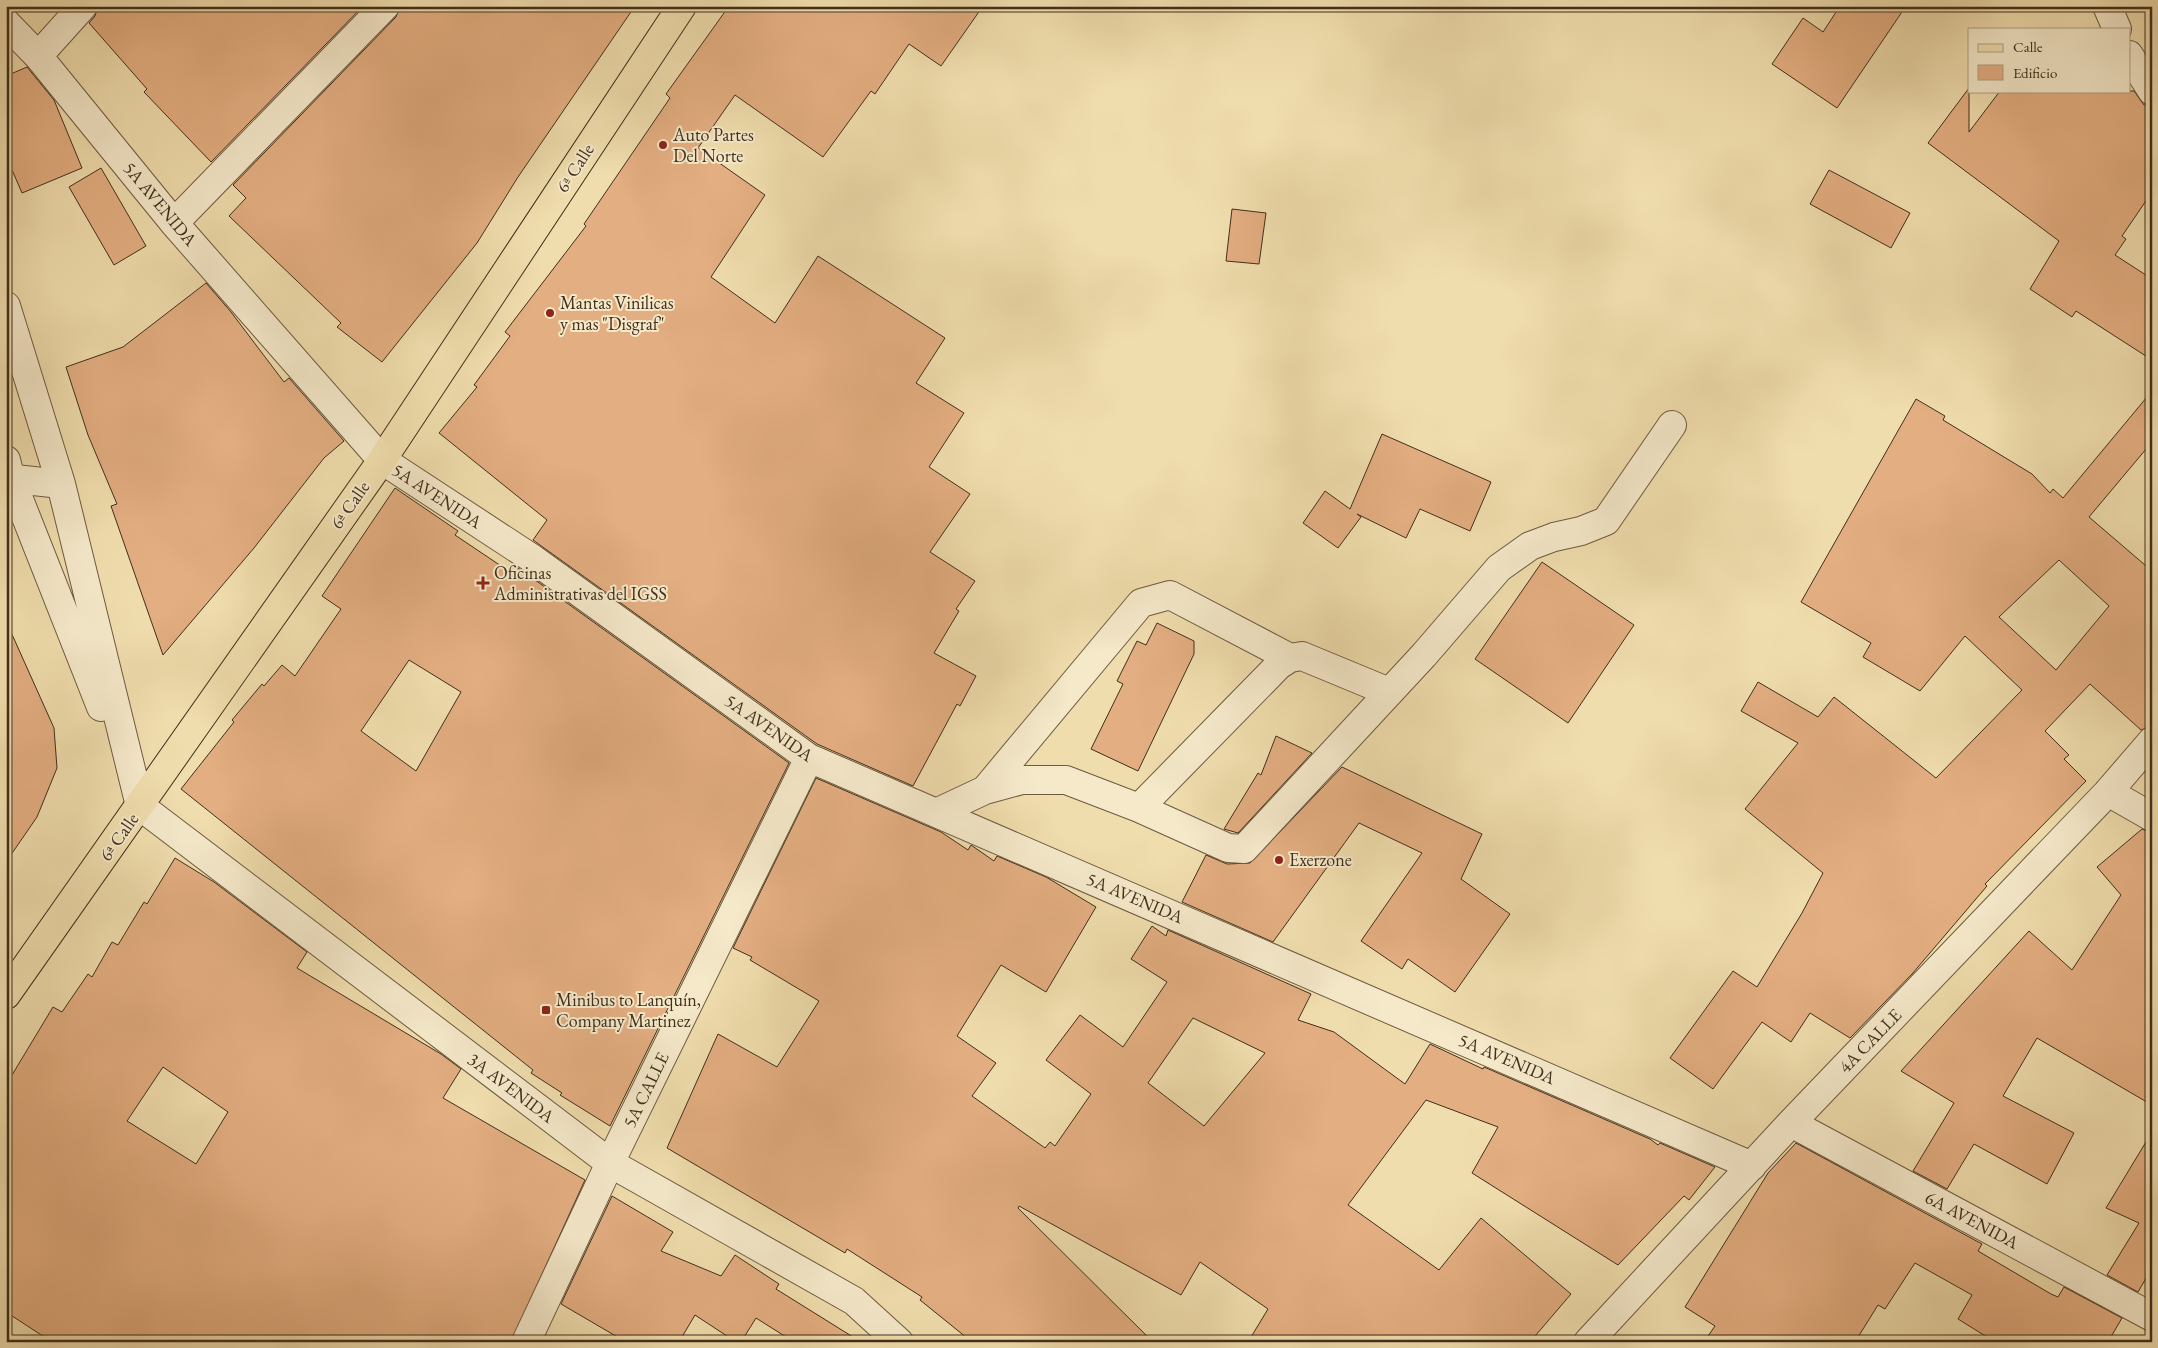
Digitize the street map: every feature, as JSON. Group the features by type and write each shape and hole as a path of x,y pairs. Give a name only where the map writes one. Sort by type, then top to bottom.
{"main road":[{"name":"6ª Calle","path":"6,995 382,460 682,6"}],"street":[{"path":"38,56 83,6"},
{"path":"174,223 385,6"},
{"path":"2107,6 2117,28"},
{"name":"5A AVENIDA","path":"6,23 38,56 174,223 382,460 533,559 809,758 938,812 1752,1166"},
{"path":"2130,57 2152,91"},
{"path":"6,306 61,484 140,806"},
{"path":"938,812 984,790 1022,780 1066,780 1140,808 1228,848 1244,849 1500,568 1530,546 1554,537 1581,531 1606,521 1672,425"},
{"path":"8,472 61,484"},
{"path":"8,472 140,806"},
{"path":"984,790 1140,603 1170,595 1290,658"},
{"path":"1140,808 1279,665 1290,658 1302,656 1389,692"},
{"name":"4A CALLE","path":"1594,1340 1792,1123 2108,792 2152,741"},
{"name":"5A CALLE","path":"526,1342 610,1163 809,758"},
{"path":"2108,792 2152,817"},
{"name":"3A AVENIDA","path":"140,806 610,1163 854,1301 898,1342"},
{"name":"6A AVENIDA","path":"1792,1123 2152,1317"}],"building":[{"path":"98,6 363,6 211,162 144,92 147,89 89,23 95,16"},
{"path":"400,6 635,6 518,177 477,243 382,362 337,327 341,323 229,216 246,198 233,185 396,17"},
{"path":"729,6 983,6 941,66 909,44 875,94 871,91 823,157 735,95 698,148 765,195 711,277 775,323 818,256 945,338 916,383 964,413 929,467 970,494 930,552 975,581 956,609 959,611 934,653 976,676 960,706 957,704 913,786 817,744 533,540 547,520 439,433 477,387 474,385 510,336 505,332 586,226 584,224 670,98 666,94"},
{"path":"1840,6 1906,6 1837,108 1772,64 1803,18 1823,32"},
{"path":"27,67 54,100 82,168 22,193 6,156 6,76"},
{"path":"1968,89 1969,132 1999,92 2134,91 2144,105 2152,106 2152,192 2122,236 2126,239 2115,255 2152,279 2152,360 2076,311 2072,317 2030,289 2059,241 1928,143"},
{"path":"101,168 146,246 114,265 69,187"},
{"path":"1829,170 1910,213 1891,248 1810,204"},
{"path":"1232,209 1266,213 1259,264 1226,261"},
{"path":"206,283 231,312 284,382 289,378 344,441 324,458 254,548 163,655 111,506 117,504 88,435 66,367 123,347"},
{"path":"2152,391 2152,442 2089,517 2152,571 2152,726 2141,730 2090,684 2045,731 2069,755 2064,759 2086,781 1985,884 1987,886 1912,974 1850,1038 1810,1013 1791,1042 1762,1022 1713,1089 1670,1058 1733,971 1757,987 1802,913 1823,873 1745,809 1798,743 1741,711 1758,682 1818,717 1834,697 1936,778 2022,690 1965,636 1920,691 1863,657 1871,643 1801,602 1916,399 1945,416 1943,420 2032,474 2050,493 2053,489 2063,498","holes":["2059,560 2109,606 2056,670 1999,617"]},
{"path":"1382,434 1491,482 1470,531 1420,509 1406,538 1357,514 1361,517 1338,548 1303,523 1325,491 1350,509"},
{"path":"395,488 458,531 455,535 510,572 515,566 524,572 789,763 610,1126 560,1095 562,1093 531,1073 533,1070 181,789 234,722 232,720 262,684 264,686 282,665 295,676 341,609 322,596","holes":["409,660 461,692 416,771 361,731"]},
{"path":"1542,562 1634,625 1568,723 1475,659"},
{"path":"6,621 54,728 57,768 37,817 6,862"},
{"path":"1157,623 1194,641 1194,654 1138,771 1091,749 1123,684 1117,681 1137,641 1146,645"},
{"path":"1276,736 1312,753 1238,833 1224,829 1258,773 1261,775"},
{"path":"1342,767 1482,834 1461,879 1510,914 1455,992 1408,959 1402,969 1361,941 1422,853 1359,823 1273,942 1182,902 1206,855 1227,864 1250,863"},
{"path":"816,778 941,832 968,850 971,845 994,861 997,856 1046,877 1096,907 1046,992 1001,965 957,1036 996,1063 972,1096 1045,1148 1050,1142 1055,1146 1091,1094 1046,1060 1080,1015 1123,1047 1167,982 1131,959 1152,926 1166,936 1168,930 1311,994 1298,1020 1334,1032 1405,1084 1430,1044 1483,1069 1484,1067 1650,1139 1658,1145 1660,1143 1715,1167 1689,1200 1684,1196 1618,1265 1472,1173 1498,1127 1426,1100 1348,1205 1439,1270 1481,1218 1571,1294 1530,1342 1248,1342 1268,1309 1200,1262 1181,1295 1019,1206 1018,1208 1153,1342 972,1342 920,1300 922,1297 847,1249 845,1253 667,1148 718,1034 777,1067 819,1001 750,960 752,957 733,948","holes":["1193,1018 1265,1053 1204,1126 1148,1083"]},
{"path":"2142,829 2152,833 2152,1105 2037,1038 2003,1096 2074,1133 2047,1184 1974,1144 1947,1189 1913,1171 1954,1103 1901,1071 2029,931 2072,970 2121,895 2097,867"},
{"path":"175,858 214,882 307,952 297,968 441,1054 461,1069 443,1098 585,1180 511,1342 52,1342 6,1312 6,1085 53,1007 62,1012 88,974 92,977 112,942 118,945 144,902 147,904","holes":["163,1067 228,1112 196,1164 127,1121"]},
{"path":"2152,1132 2152,1268 2138,1292 2107,1275 2139,1223 2106,1208"},
{"path":"1796,1143 1982,1244 1978,1251 2051,1294 2058,1297 2064,1287 2122,1318 2108,1342 1995,1342 1958,1319 1972,1295 1915,1263 1885,1309 1878,1305 1855,1342 1704,1342 1715,1326 1685,1307 1768,1173"},
{"path":"612,1196 673,1232 661,1251 721,1276 735,1255 779,1284 776,1289 861,1342 794,1342 756,1318 741,1342 736,1342 695,1315 679,1342 626,1342 561,1304"}],"place":[{"name":"Auto Partes Del Norte","path":"663,145"},
{"name":"Mantas Vinilicas y mas \"Disgraf\"","path":"550,313"},
{"name":"Oficinas Administrativas del IGSS","path":"483,583"},
{"name":"Exerzone","path":"1279,860"},
{"name":"Minibus to Lanquín, Company Martinez","path":"546,1010"}]}
